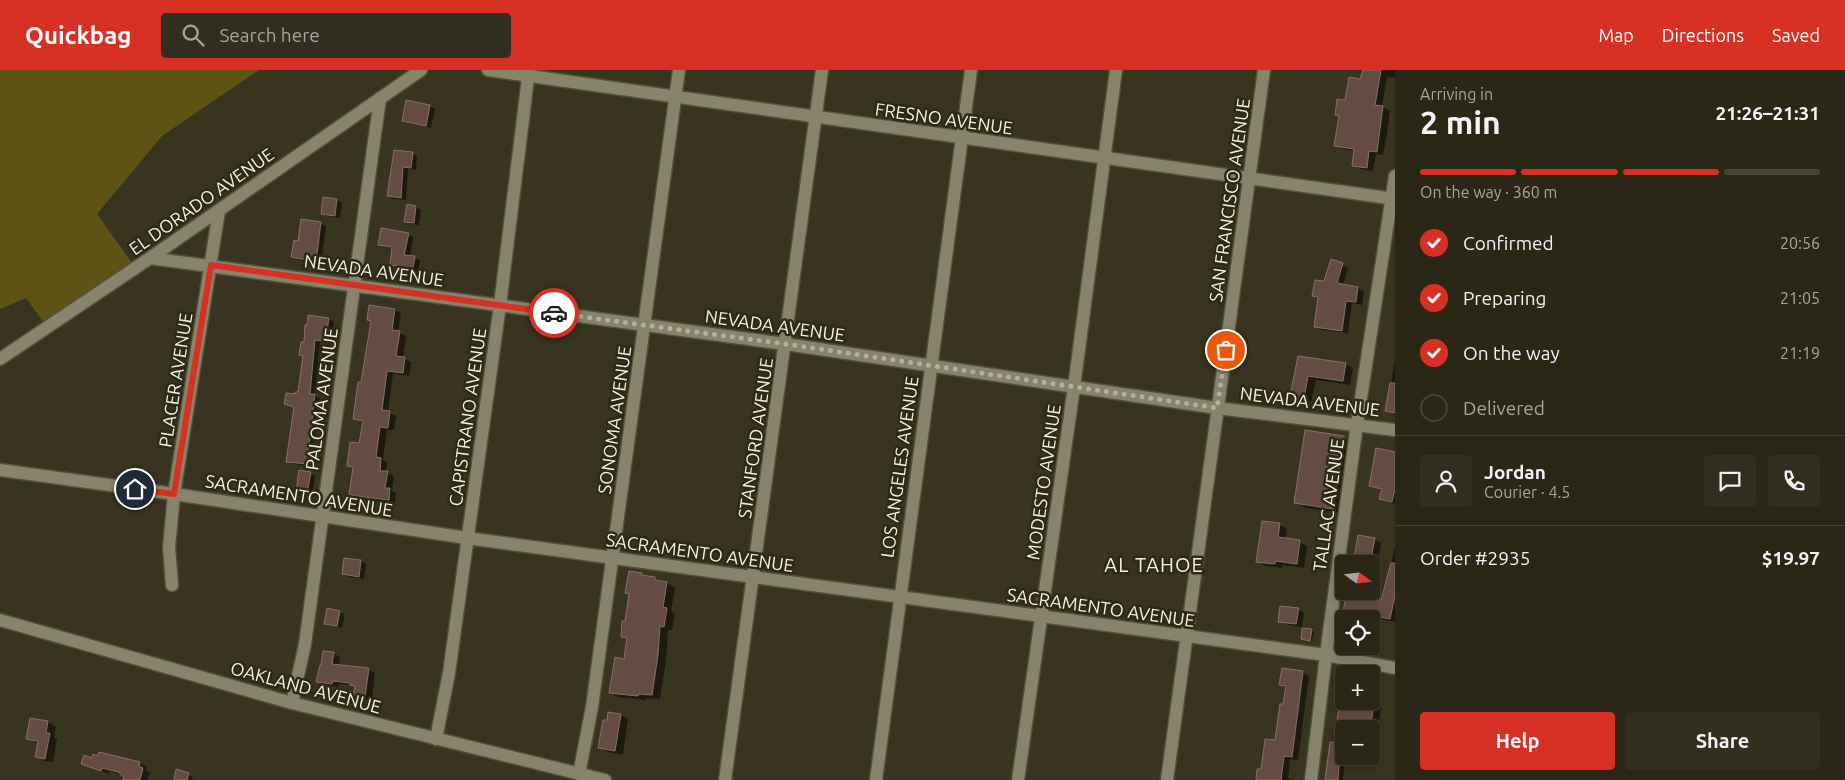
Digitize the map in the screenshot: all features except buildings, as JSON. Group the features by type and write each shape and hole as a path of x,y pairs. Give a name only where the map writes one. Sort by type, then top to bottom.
{"street":[{"name":"EL DORADO AVENUE","path":"0,359 219,211 421,70"},
{"name":"FRESNO AVENUE","path":"488,70 529,73 676,97 1393,199"},
{"name":"SONOMA AVENUE","path":"579,774 592,707 679,70"},
{"name":"STANFORD AVENUE","path":"725,780 822,70"},
{"name":"LOS ANGELES AVENUE","path":"876,780 899,596 971,70"},
{"name":"MODESTO AVENUE","path":"1018,780 1074,387 1116,70"},
{"name":"SAN FRANCISCO AVENUE","path":"1167,780 1264,70"},
{"name":"CAPISTRANO AVENUE","path":"436,739 449,673 500,305 529,73"},
{"name":"PALOMA AVENUE","path":"292,703 305,644 380,98"},
{"name":"TALLAC AVENUE","path":"1311,780 1357,424 1393,199 1395,176"},
{"name":"PLACER AVENUE","path":"172,585 170,547 174,494 219,211"},
{"name":"NEVADA AVENUE","path":"150,258 786,344 1217,408 1395,430"},
{"name":"SACRAMENTO AVENUE","path":"0,470 467,538 1326,655 1395,668"},
{"name":"OAKLAND AVENUE","path":"0,620 292,703 605,780"}],"shaded area":[{"path":"0,70 259,70 162,136 97,214 132,263 44,323 26,298 0,309"}],"way so far":[{"path":"554,313 786,344 1217,408 1226,350"}],"district":[{"name":"AL TAHOE","path":"1154,564"}],"route":[{"path":"135,489 174,494 211,265 554,313"}]}
